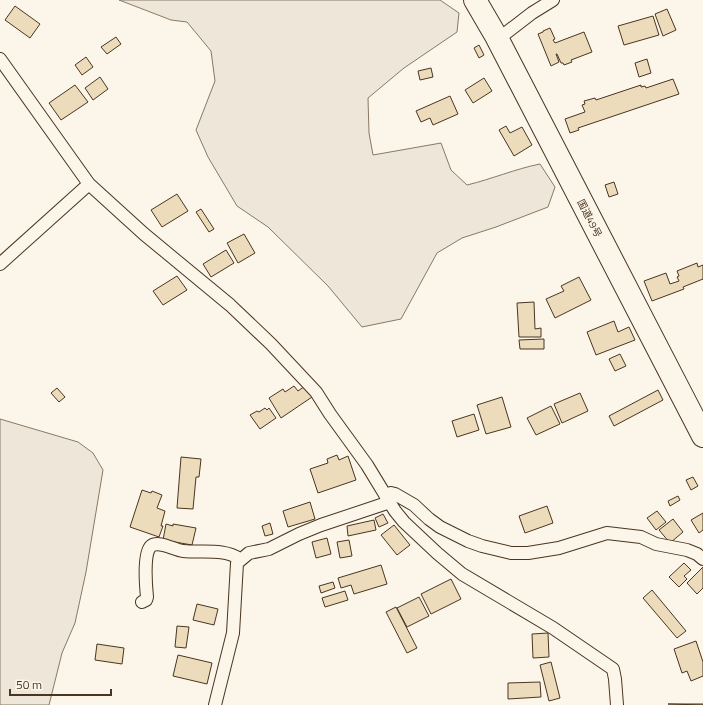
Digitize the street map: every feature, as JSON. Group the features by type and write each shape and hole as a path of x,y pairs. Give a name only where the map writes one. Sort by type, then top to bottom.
{"highway":[{"name":"国道49号","path":"475,0 496,36 703,436"}],"street":[{"path":"496,36 506,33 532,13 553,0"},
{"path":"0,59 89,184 144,234 230,305 271,344 316,392 367,465 404,522 462,574 553,628 613,669 617,705"},
{"path":"0,264 89,184"},
{"path":"217,704 233,633 236,569 237,563 240,559 249,553 278,546 300,534 387,498 391,493 414,505 440,527 468,541 511,553 528,553 559,548 607,533 641,537 656,544 687,550 697,554 703,559"},
{"path":"142,602 146,600 147,597 146,568 148,552 151,547 155,545 160,544 174,550 183,551 224,552 240,559"}],"shaded area":[{"path":"119,0 440,0 459,13 457,32 404,68 368,98 369,133 373,155 441,143 451,170 467,185 540,164 555,187 548,207 462,238 437,253 401,319 362,327 328,286 268,227 237,206 208,157 196,130 215,81 211,51 187,22 171,20"},
{"path":"0,419 78,442 93,453 103,470 86,572 75,623 62,653 49,705 0,705"}],"building":[{"path":"15,6 40,24 30,38 5,20"},
{"path":"667,9 676,30 663,36 655,14"},
{"path":"653,16 659,35 624,45 618,26"},
{"path":"550,28 555,39 553,40 555,43 584,32 592,52 571,60 572,62 564,65 561,63 556,54 559,62 551,66 538,34"},
{"path":"116,37 121,44 107,54 101,47"},
{"path":"479,45 484,55 479,58 474,48"},
{"path":"86,57 93,67 82,75 75,65"},
{"path":"647,59 651,73 639,77 635,63"},
{"path":"431,68 433,77 420,80 418,71"},
{"path":"100,77 108,89 93,100 85,88"},
{"path":"484,78 492,91 473,103 465,90"},
{"path":"673,79 679,94 578,128 579,130 570,133 565,119 585,112 582,105 585,104 584,101 595,98 596,100 641,85 641,87 645,86 646,88"},
{"path":"75,85 88,102 61,120 49,103"},
{"path":"450,96 458,114 433,125 430,118 421,122 416,111"},
{"path":"506,126 510,133 522,127 532,145 514,156 499,130"},
{"path":"614,182 618,194 609,197 605,185"},
{"path":"177,194 188,211 162,227 151,210"},
{"path":"201,209 214,229 209,232 196,212"},
{"path":"244,234 255,253 238,263 227,243"},
{"path":"226,250 234,263 211,277 203,264"},
{"path":"697,263 698,267 703,265 703,279 683,287 684,289 652,301 644,281 666,273 670,284 679,281 677,271"},
{"path":"177,276 187,290 163,305 153,291"},
{"path":"579,277 591,300 555,318 546,299 564,291 561,286"},
{"path":"534,302 535,329 541,328 541,337 519,337 517,303"},
{"path":"614,321 618,332 629,327 635,340 596,355 587,332"},
{"path":"544,339 544,349 520,349 519,340"},
{"path":"620,354 626,366 615,371 609,359"},
{"path":"294,386 298,391 305,386 312,397 281,418 269,398 283,389 285,392"},
{"path":"57,388 65,397 59,402 51,393"},
{"path":"658,390 663,400 614,426 609,416"},
{"path":"580,393 588,411 562,423 554,404"},
{"path":"502,397 511,427 486,434 477,405"},
{"path":"551,406 560,424 536,435 527,418"},
{"path":"265,408 267,410 269,408 276,418 260,429 250,415"},
{"path":"474,414 479,430 457,437 452,421"},
{"path":"337,455 339,460 348,456 356,480 318,493 310,469 328,463 327,459"},
{"path":"181,457 201,459 199,477 196,477 193,509 177,508"},
{"path":"693,477 698,486 691,490 686,480"},
{"path":"142,490 151,493 152,491 162,495 157,508 165,511 161,526 163,526 159,537 130,527"},
{"path":"678,496 680,500 670,506 668,501"},
{"path":"310,502 315,519 288,527 283,511"},
{"path":"547,506 553,523 525,533 519,516"},
{"path":"657,511 666,522 656,530 647,518"},
{"path":"703,513 703,530 699,533 691,520"},
{"path":"383,514 388,523 379,527 375,518"},
{"path":"673,519 683,532 670,543 659,530"},
{"path":"374,520 376,530 348,536 347,526"},
{"path":"270,523 273,534 265,536 262,526"},
{"path":"166,524 196,528 192,545 163,540"},
{"path":"394,525 410,545 397,555 381,535"},
{"path":"327,538 331,554 316,558 312,542"},
{"path":"349,540 352,556 340,558 337,542"},
{"path":"684,563 691,570 684,576 687,579 679,587 669,577"},
{"path":"381,565 387,584 354,594 351,585 341,588 338,578"},
{"path":"703,567 703,588 697,594 687,583"},
{"path":"451,579 461,599 431,614 421,594"},
{"path":"333,582 335,588 321,593 319,586"},
{"path":"652,590 686,631 677,638 643,598"},
{"path":"345,591 348,600 325,607 322,598"},
{"path":"419,597 429,616 407,627 397,608"},
{"path":"197,604 218,609 214,625 193,620"},
{"path":"396,607 417,648 407,653 386,612"},
{"path":"177,626 189,627 186,648 175,647"},
{"path":"548,633 549,657 533,658 532,634"},
{"path":"696,641 703,662 703,676 691,681 687,671 682,673 674,649"},
{"path":"97,644 124,648 122,664 95,660"},
{"path":"178,655 212,663 207,684 173,676"},
{"path":"551,662 560,698 549,701 540,665"},
{"path":"540,682 541,697 508,699 508,683"},
{"path":"668,704 703,704 703,705"}]}
